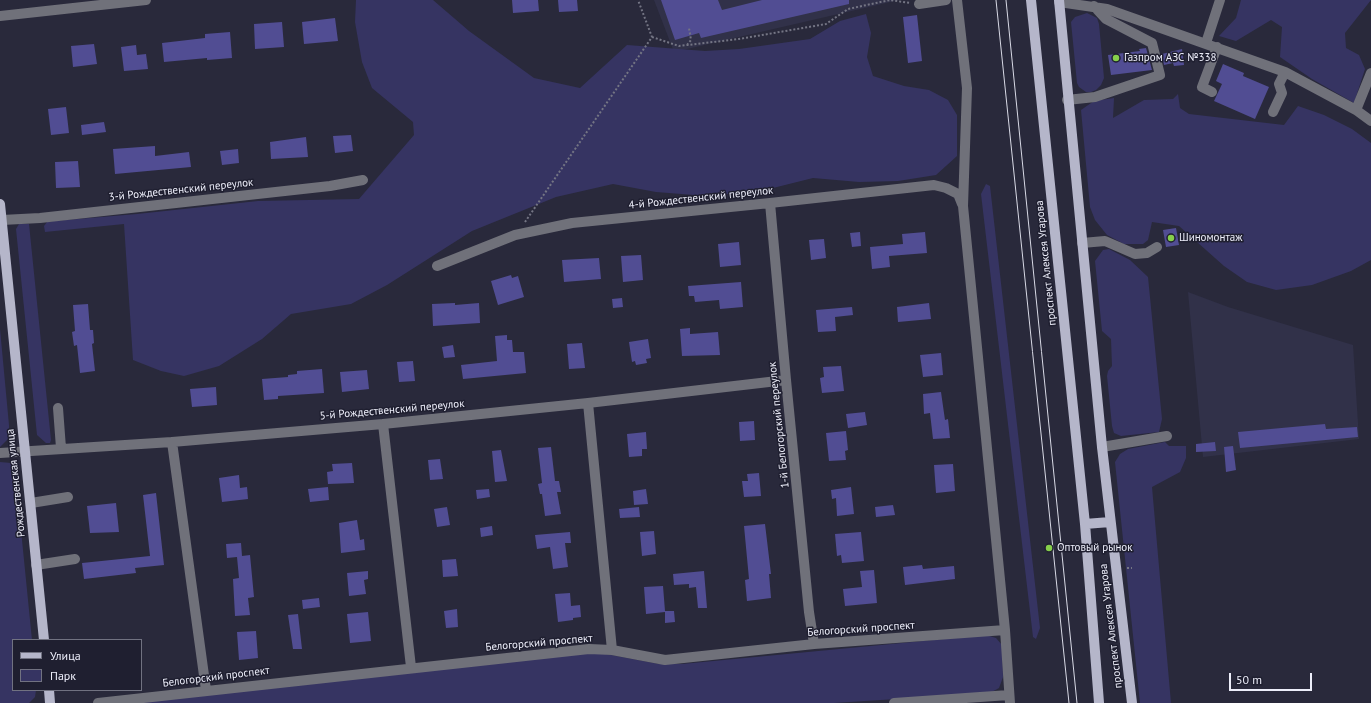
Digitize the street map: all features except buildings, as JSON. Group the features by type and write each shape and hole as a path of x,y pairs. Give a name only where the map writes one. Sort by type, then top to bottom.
{"main road":[{"name":"проспект Алексея Угарова","path":"1031,0 1085,524 1099,703"},
{"name":"проспект Алексея Угарова","path":"1059,1 1067,100 1102,447 1110,522 1124,622 1132,703"},
{"name":"Рождественская улица","path":"0,204 44,639"},
{"path":"1085,524 1110,522"},
{"path":"49,691 50,703"}],"street":[{"path":"0,16 146,0"},
{"path":"919,4 946,0"},
{"path":"894,703 1010,699 1005,630 963,206 967,88 957,0"},
{"path":"1107,9 1113,0"},
{"path":"1206,43 1220,0"},
{"path":"1059,1 1107,9 1285,72 1356,110 1371,121"},
{"path":"1067,100 1095,97 1160,75 1152,43 1106,19 1094,6"},
{"path":"1212,92 1202,87 1217,47"},
{"path":"1273,112 1282,93 1279,84 1285,72"},
{"path":"1356,110 1371,73"},
{"name":"3-й Рождественский переулок","path":"2,220 40,218 330,186 364,180"},
{"name":"4-й Рождественский переулок","path":"437,266 515,236 572,223 934,185 946,188 958,194 963,206"},
{"name":"1-й Белогорский переулок","path":"770,203 786,380 814,644"},
{"path":"1082,243 1105,242 1135,254 1147,253 1157,247"},
{"name":"5-й Рождественский переулок","path":"0,454 61,448 172,442 383,424 588,403 786,380"},
{"path":"588,403 612,650"},
{"path":"58,408 61,448"},
{"path":"383,424 411,667"},
{"path":"1102,447 1167,436"},
{"path":"172,442 206,690"},
{"path":"31,503 68,497"},
{"path":"36,565 75,559"},
{"name":"Белогорский проспект","path":"98,703 411,667 589,649 612,650 665,660 814,644 1005,630"}],"path":[{"path":"638,0 652,37"},
{"path":"652,37 679,46 739,39 826,24 848,9 890,0 919,4"},
{"path":"686,45 691,40 689,28"},
{"path":"515,236 652,37"}],"shaded area":[{"path":"654,0 899,0 674,52"},
{"path":"1188,292 1228,307 1353,345 1359,439 1203,457"}],"green space":[{"path":"356,0 433,0 469,31 534,78 580,88 627,45 705,51 739,49 810,39 840,21 866,14 871,33 867,57 873,76 904,86 929,90 948,100 957,115 957,156 936,175 898,181 859,182 813,178 761,191 707,196 656,192 613,184 556,197 472,231 387,285 351,304 291,314 262,339 219,366 184,376 161,371 133,360 124,224 45,232 44,226 47,222 54,221 258,201 359,199 414,135 413,122 372,88 362,62 355,22"},
{"path":"1241,0 1371,0 1345,33 1346,48 1359,55 1365,69 1354,103 1312,79 1280,57 1282,27 1271,20 1236,41 1219,36 1236,18"},
{"path":"1087,13 1097,18 1099,24 1104,78 1101,85 1096,90 1091,92 1086,92 1079,87 1077,83 1071,22 1075,17"},
{"path":"1178,94 1180,108 1189,114 1284,125 1298,106 1324,115 1352,129 1371,143 1371,260 1351,271 1312,285 1276,290 1247,282 1224,266 1179,226 1152,222 1148,240 1143,244 1124,244 1107,235 1095,220 1090,207 1081,110 1094,101 1114,98 1113,118 1144,100 1173,99"},
{"path":"986,184 990,186 1040,628 1036,639 1033,637 981,194"},
{"path":"19,224 29,224 51,440 50,443 46,443 37,435 16,229"},
{"path":"1109,249 1130,260 1148,277 1162,419 1159,432 1121,436 1114,433 1112,426 1107,376 1108,371 1112,366 1111,339 1102,331 1095,261 1103,250"},
{"path":"0,329 9,438 0,447"},
{"path":"1165,442 1169,446 1186,446 1186,458 1180,472 1152,487 1171,703 1140,703 1115,462 1120,454 1128,449"},
{"path":"0,462 11,463 15,470 32,639 12,639 12,691 36,691 35,697 29,703 0,703"},
{"path":"986,635 996,638 1002,645 1003,677 999,688 990,693 834,703 129,703 595,652 659,664 682,664"}],"tram line":[{"path":"996,0 1069,703"},
{"path":"1006,0 1077,703"}],"place":[{"name":"Газпром АЗС №338","path":"1116,58"},
{"name":"Шиномонтаж","path":"1171,238"},
{"name":"Оптовый рынок","path":"1049,548"}]}
